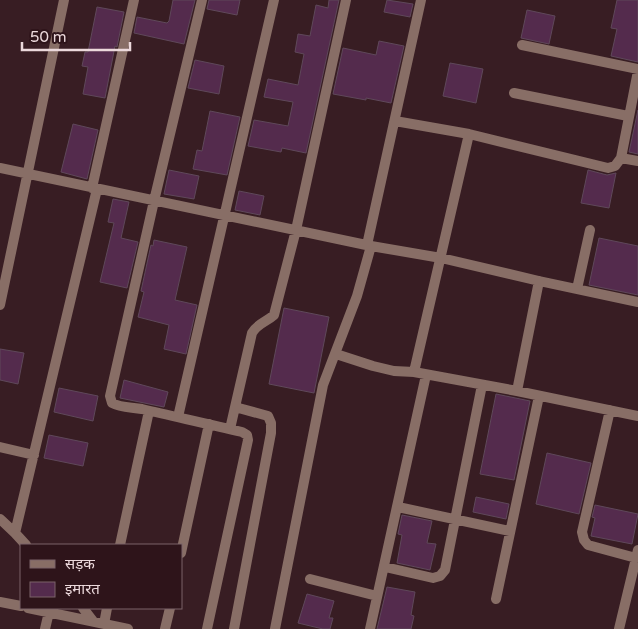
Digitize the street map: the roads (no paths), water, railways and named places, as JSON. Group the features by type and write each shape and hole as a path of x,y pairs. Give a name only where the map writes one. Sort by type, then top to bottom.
{"street":[{"path":"0,305 64,0"},
{"path":"15,533 95,188 134,0"},
{"path":"202,0 110,396 112,403 117,406 178,417 242,432 247,435 248,440 208,629"},
{"path":"178,417 274,0"},
{"path":"230,429 252,333 257,326 268,321 274,314 296,230 346,0"},
{"path":"275,629 323,385 357,296 421,0"},
{"path":"395,121 469,134 608,168 615,166 620,158 638,70 522,45"},
{"path":"514,93 628,116"},
{"path":"414,372 469,134"},
{"path":"620,158 638,161"},
{"path":"0,168 369,246 441,258 638,302"},
{"path":"577,289 590,230"},
{"path":"517,391 539,281"},
{"path":"336,354 394,371 414,372 638,416"},
{"path":"370,629 426,375"},
{"path":"385,567 433,578 440,576 445,570 482,385"},
{"path":"496,599 539,396"},
{"path":"234,629 271,433 271,423 268,416 235,407"},
{"path":"610,410 582,532 584,540 588,545 637,554 619,629"},
{"path":"120,544 149,411"},
{"path":"182,548 209,424"},
{"path":"0,447 34,455"},
{"path":"398,506 510,532"},
{"path":"0,519 25,544"},
{"path":"310,579 377,596"},
{"path":"0,602 20,606"},
{"path":"33,609 128,629"},
{"path":"84,609 93,622"},
{"path":"104,624 107,609"},
{"path":"165,629 170,609"},
{"path":"45,629 49,612"}]}
